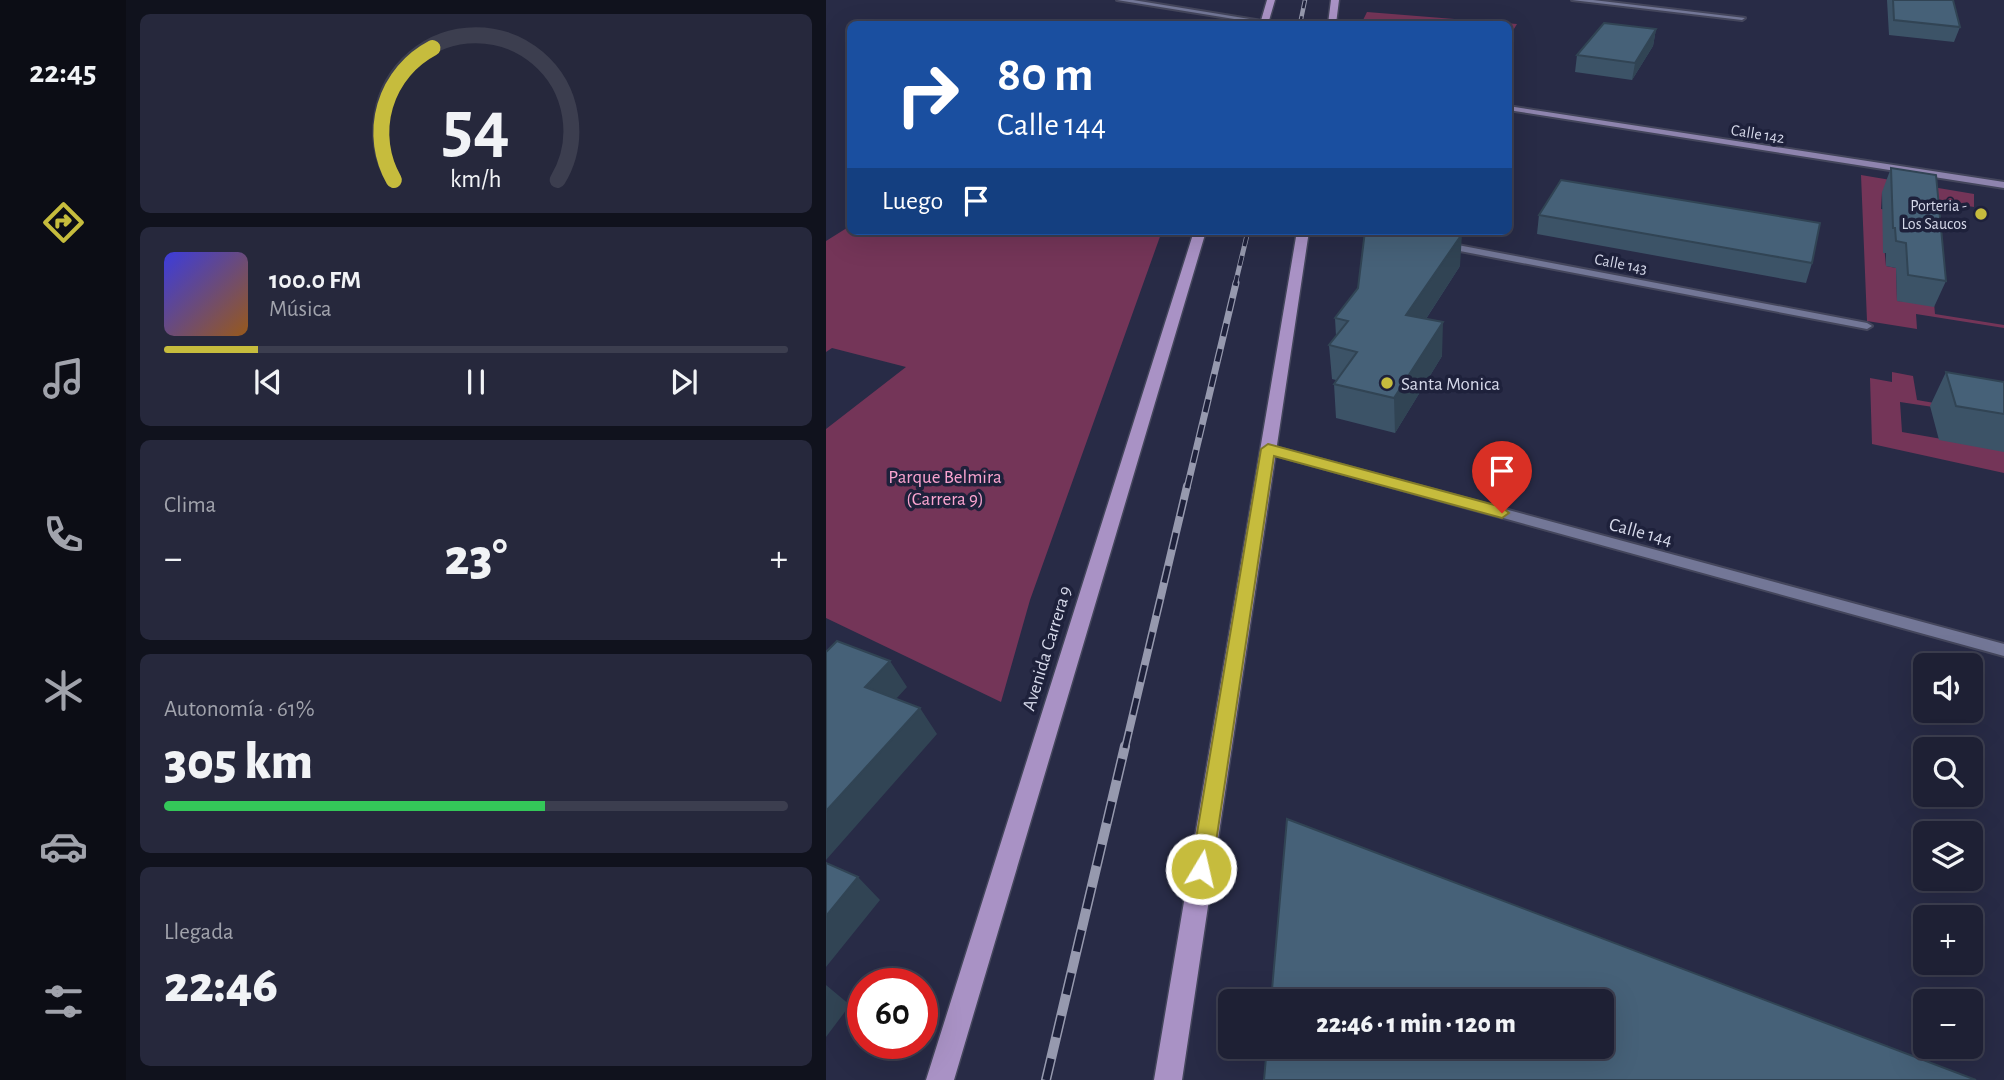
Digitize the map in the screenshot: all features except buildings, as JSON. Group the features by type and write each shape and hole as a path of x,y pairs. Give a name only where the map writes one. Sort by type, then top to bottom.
{"main road":[{"path":"1265,21 1271,0"},
{"path":"1332,21 1335,0"},
{"name":"Calle 142","path":"1512,109 2004,185"},
{"name":"Avenida Carrera 9","path":"940,1080 1199,235"},
{"path":"1168,1080 1302,235"}],"street":[{"path":"1119,0 1251,21"},
{"path":"1575,0 1742,18"},
{"name":"Calle 143","path":"1437,244 1867,326"},
{"name":"Calle 144","path":"1268,449 2004,650"}],"green space":[{"path":"1367,12 1480,21 1362,21"},
{"path":"1861,175 1974,194 1974,207 1882,192 1881,209 1921,215 1883,235 1886,266 1896,268 1897,301 1934,303 1935,314 2004,325 2004,328 1916,314 1917,329 1867,321"},
{"name":"Parque Belmira (Carrera 9)","path":"847,228 847,235 1161,235 1030,600 1001,702 826,618 826,429 906,367 832,348 826,352 826,241"},
{"path":"1892,372 1913,376 1917,400 1952,406 1953,410 1900,402 1902,432 2004,450 2004,473 1872,444 1870,378 1892,382"}],"railway":[{"path":"1301,21 1305,0"},
{"path":"1235,285 1247,235"},
{"path":"1187,488 1236,283"},
{"path":"1125,748 1187,486"},
{"path":"1046,1080 1125,746"}],"place":[{"name":"Porteria - Los Saucos","path":"1981,214"},
{"name":"Santa Monica","path":"1387,383"}],"route":[{"path":"1201,869 1268,449 1502,513"}]}
